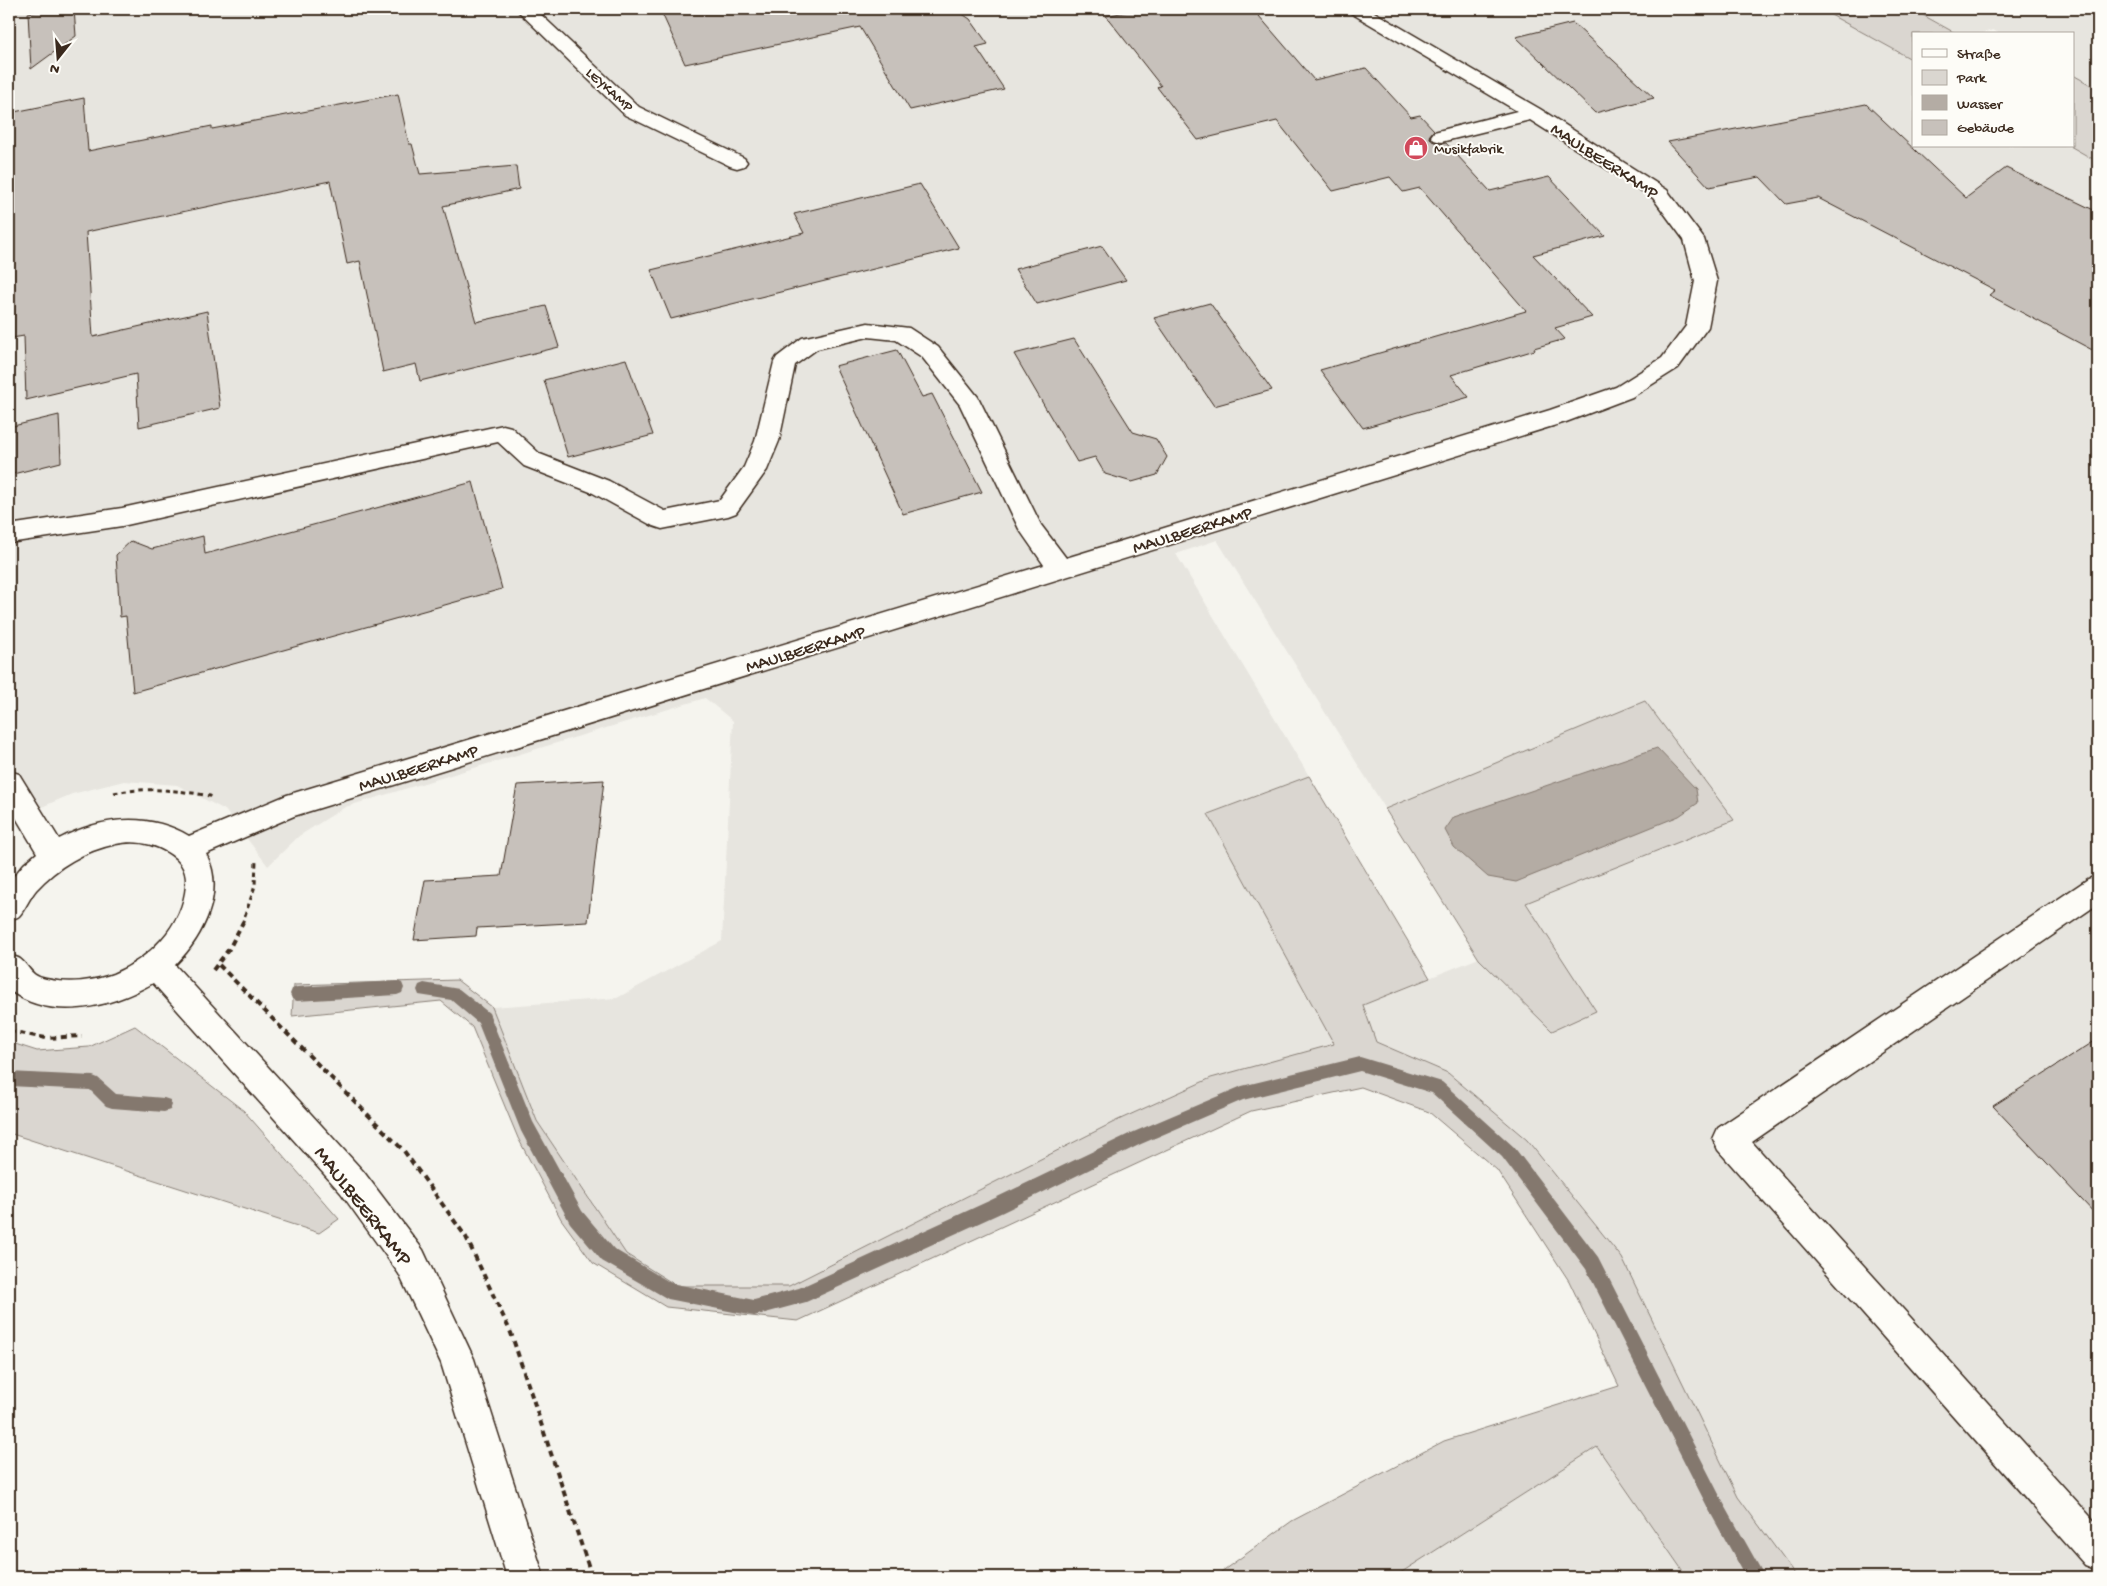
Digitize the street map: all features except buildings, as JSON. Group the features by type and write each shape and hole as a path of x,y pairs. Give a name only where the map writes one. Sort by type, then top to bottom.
{"street":[{"name":"LEYKAMP","path":"525,9 632,111 737,162"},
{"name":"MAULBEERKAMP","path":"187,850 287,807 1558,416 1624,392 1670,363 1697,327 1706,281 1694,239 1660,194 1533,113 1358,9"},
{"path":"1441,136 1533,113"},
{"path":"9,534 122,517 503,433 532,460 601,487 662,520 728,507 755,470 767,441 785,362 810,343 868,330 901,333 930,352 942,366 970,402 1031,529 1061,569"},
{"path":"9,782 54,856"},
{"path":"9,907 12,899 30,877 54,856 90,839 128,830 162,835 187,850 200,873 199,902 186,932 155,964 119,986 79,996 42,994 15,979 9,968"},
{"path":"2098,888 1729,1139 2098,1552"},
{"name":"MAULBEERKAMP","path":"155,964 352,1182 411,1262 457,1359 525,1577"}],"path":[{"path":"105,795 132,789 179,791 210,796 227,808 241,827 254,852 258,868 246,914 219,965 182,994"},
{"path":"9,1031 37,1038 68,1038 87,1035"}],"shaded area":[{"path":"9,9 1820,9 1912,59 1912,148 2074,148 2098,162 2098,1577 1797,1577 1737,1497 1622,1258 1527,1140 1448,1073 1376,1042 1362,1005 1479,958 1217,540 1176,554 1309,776 1208,814 1335,1044 1211,1078 1116,1121 789,1286 677,1286 626,1254 537,1121 492,1007 617,998 722,941 733,721 705,698 345,807 299,836 268,866 225,810 177,785 124,781 72,794 23,815 9,829"},
{"path":"1912,9 2098,9 2098,89 2074,76 2074,32 1996,32 1993,30 1986,32 1953,32"},
{"path":"1597,1447 1687,1577 1394,1577"}],"green space":[{"path":"1820,9 1862,9 1866,11 1871,9 1912,9 1953,32 1912,32 1912,59"},
{"path":"2074,76 2098,89 2098,162 2074,148"},
{"path":"1645,701 1734,820 1526,903 1596,1011 1552,1031 1479,959 1385,809"},
{"path":"1309,776 1430,978 1363,1005 1376,1042 1448,1073 1527,1140 1622,1258 1738,1497 1797,1577 1687,1577 1597,1447 1394,1577 1214,1577 1292,1521 1444,1441 1619,1386 1569,1281 1497,1170 1429,1112 1361,1087 1251,1111 798,1321 666,1307 593,1263 561,1219 518,1138 472,1027 441,1001 292,1016 294,985 457,980 492,1007 537,1121 626,1254 677,1286 789,1286 1116,1121 1211,1078 1334,1044 1208,814"},
{"path":"135,1026 244,1111 339,1219 319,1233 9,1133 9,1042 37,1051 89,1047"}],"water":[{"path":"1657,748 1696,789 1698,803 1679,816 1516,882 1488,877 1454,847 1445,830 1454,817"}],"waterway":[{"path":"297,994 397,988"},
{"path":"424,990 454,994 484,1018 527,1126 576,1217 608,1255 668,1291 754,1308 800,1296 997,1206 1135,1139 1242,1093 1360,1064 1437,1087 1508,1152 1592,1263 1717,1508 1756,1577"},
{"path":"9,1079 93,1083 112,1101 164,1105"}],"place":[{"name":"Musikfabrik","path":"1416,148"}]}
